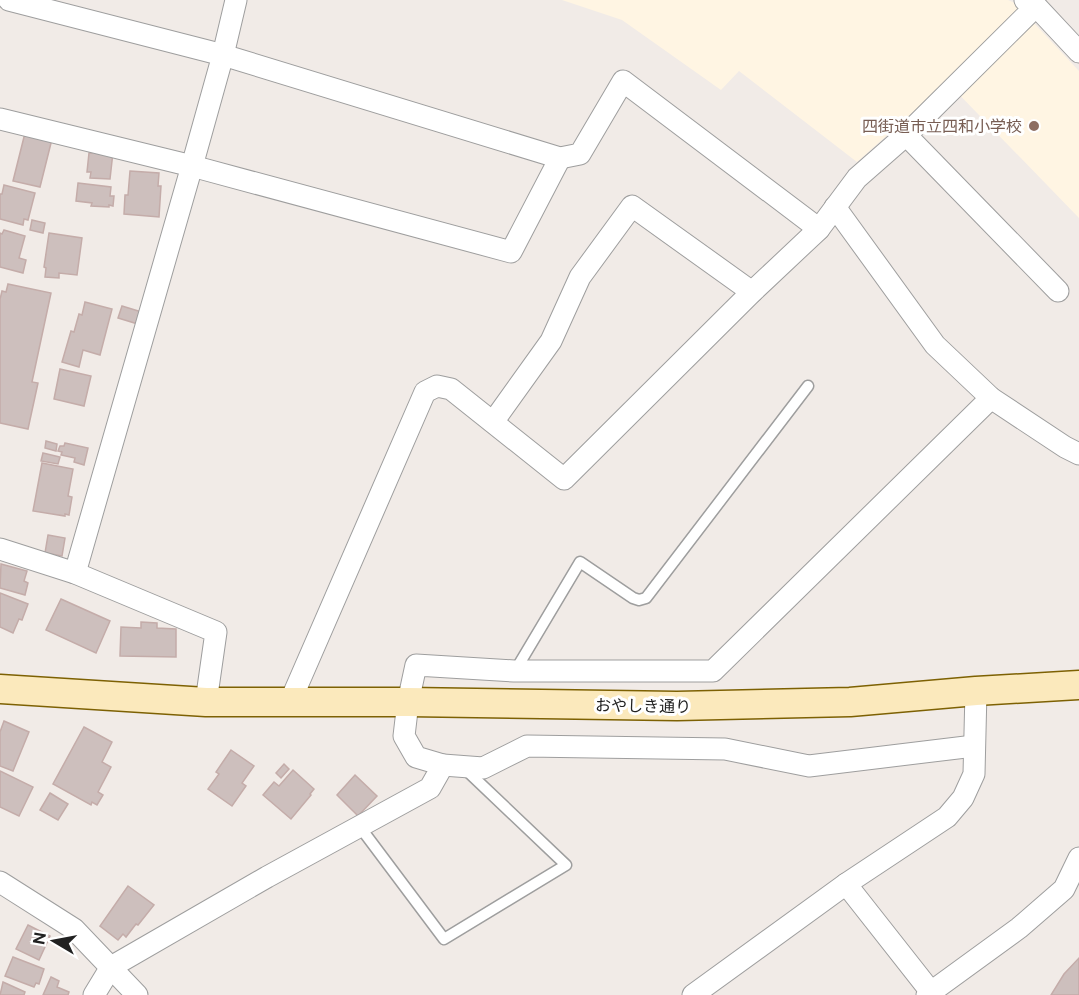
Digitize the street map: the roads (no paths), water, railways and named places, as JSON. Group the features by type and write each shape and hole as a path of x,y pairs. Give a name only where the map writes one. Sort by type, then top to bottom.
{"street":[{"path":"9,0 223,55 560,158 580,154 623,81 819,229"},
{"path":"75,573 192,166 236,0"},
{"path":"290,702 425,392 437,386 451,388 564,479 752,292 819,229 856,178 906,135 1031,3 1079,52"},
{"path":"0,118 192,166 511,252 560,158"},
{"path":"906,135 1058,291"},
{"path":"493,422 550,341 580,277 632,206 752,292"},
{"path":"835,207 935,345 991,398 1079,454"},
{"path":"975,746 808,766 725,749 527,746 483,768 453,766 416,757 404,736 416,665 514,671 713,671 991,398"},
{"path":"0,549 75,573 216,632 206,702"},
{"name":"おやしき通り","path":"0,689 206,702 677,706 850,702 1079,685"},
{"path":"693,995 846,884 946,817 963,798 974,774 976,691"},
{"path":"94,995 111,967 430,788 453,766"},
{"path":"846,884 929,993 1019,928 1064,889 1079,858"},
{"path":"0,882 74,929 137,995"}],"lane":[{"path":"514,671 580,562 633,598 639,600 646,598 808,386"},
{"path":"360,826 444,939 566,866 453,766"}],"place":[{"name":"四街道市立四和小学校","path":"1034,126"}]}
